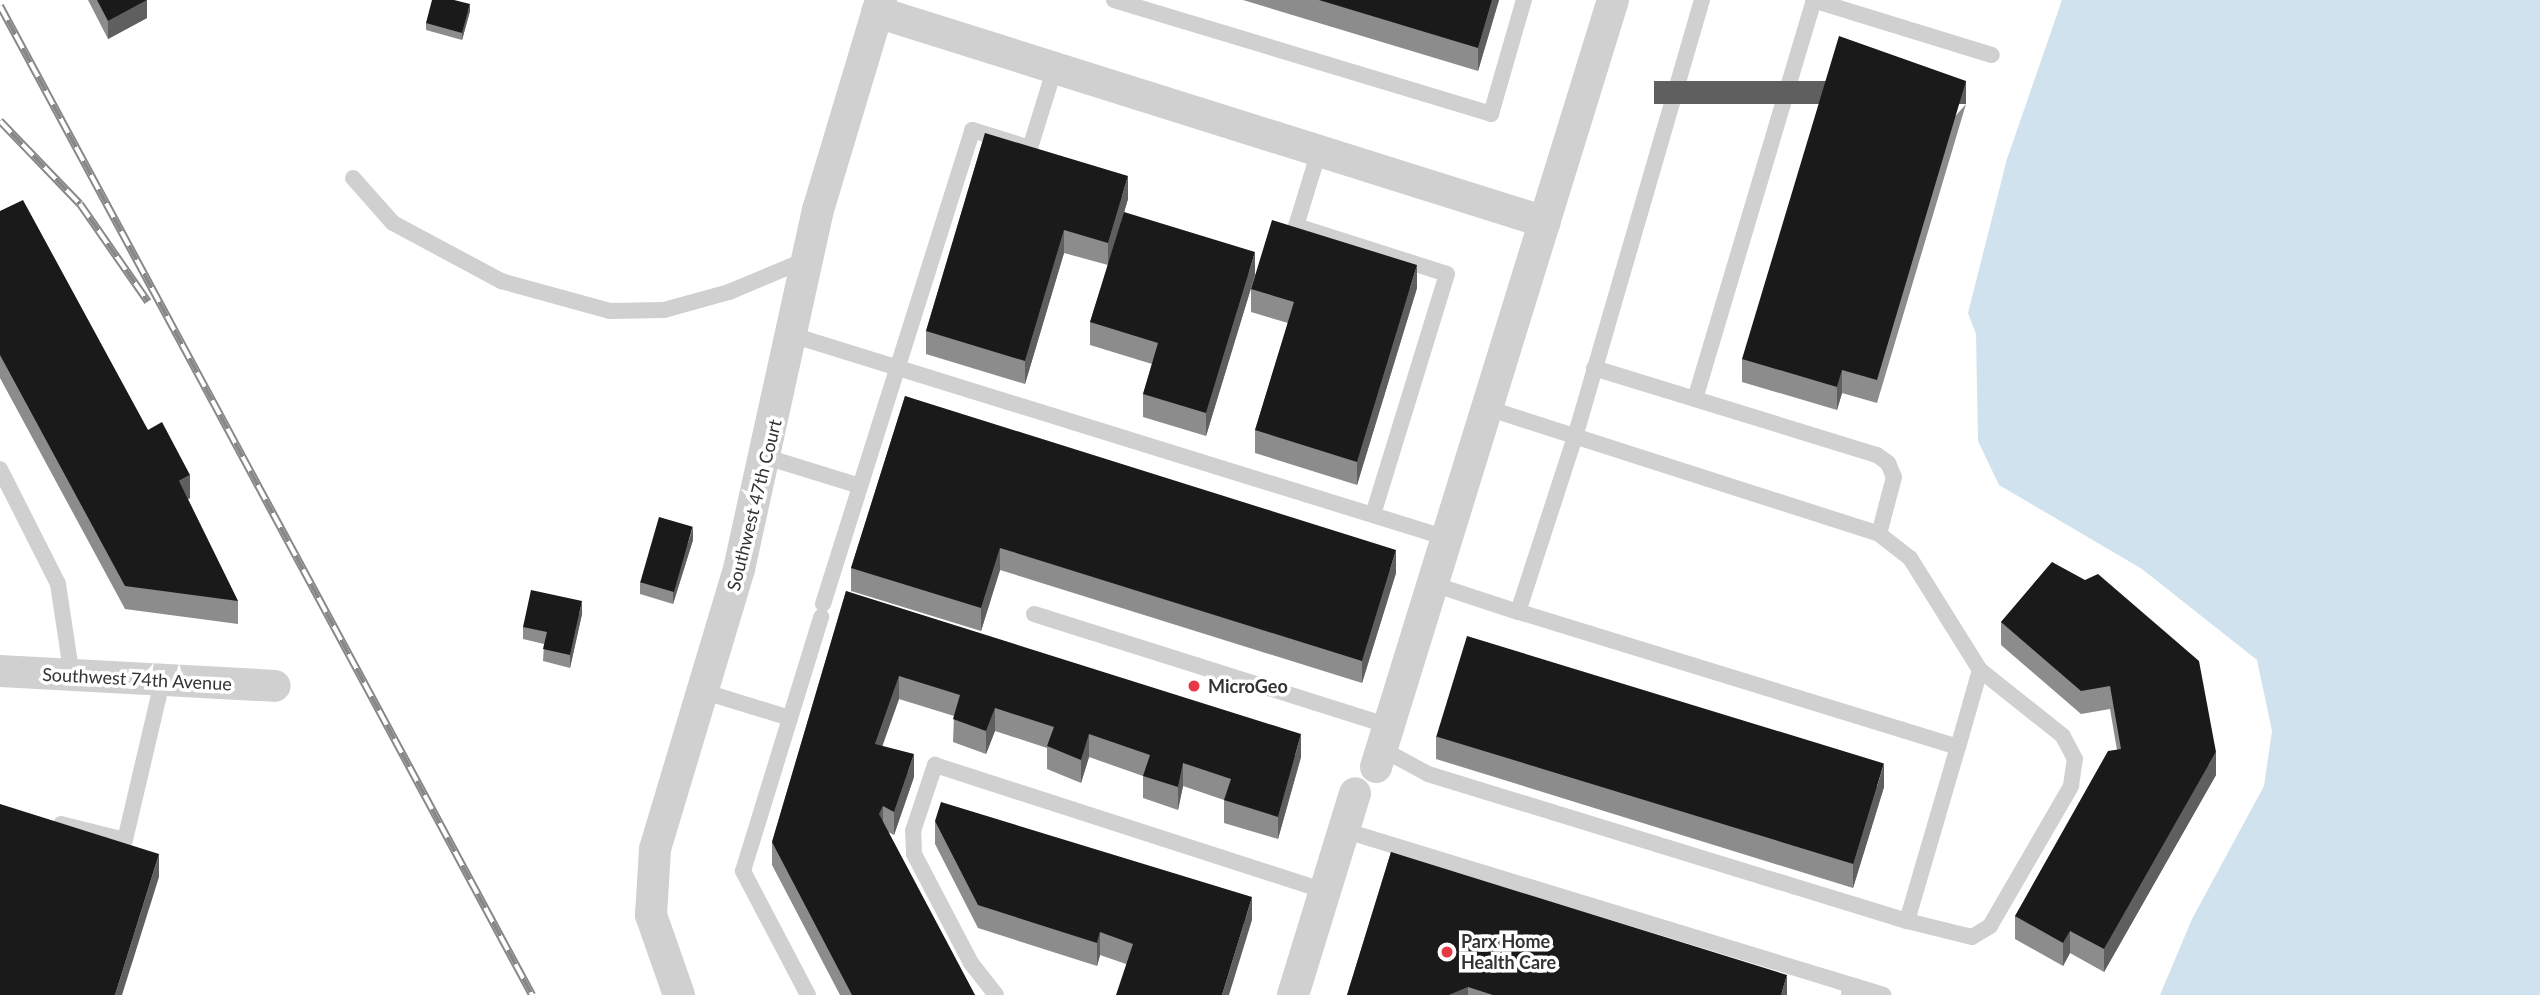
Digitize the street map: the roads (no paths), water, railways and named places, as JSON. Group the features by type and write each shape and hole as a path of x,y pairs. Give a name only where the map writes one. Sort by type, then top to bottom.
{"street":[{"path":"1382,747 1613,0"},
{"path":"879,6 1055,67 1545,222"},
{"name":"Southwest 47th Court","path":"678,995 656,937 650,874 739,569 839,133 879,6"},
{"name":"Southwest 74th Avenue","path":"0,671 162,682 275,686"},
{"path":"1293,995 1355,793"}],"lane":[{"path":"1114,0 1492,114 1524,0"},
{"path":"1518,612 1574,437 1702,0"},
{"path":"1695,399 1814,0 1992,55"},
{"path":"808,995 743,871 972,130 1030,148 1055,67"},
{"path":"1319,150 1297,226 1447,274 1373,514"},
{"path":"353,178 393,223 501,281 610,311 663,310 729,292 808,259"},
{"path":"792,335 1447,538"},
{"path":"1594,368 1877,455 1888,463 1894,477 1879,534"},
{"path":"1034,614 1382,747 1429,775 1959,937 1972,937 1990,926 2071,786 2075,758 2063,736 1980,670 1910,558 1879,534 1488,408"},
{"path":"766,457 860,486"},
{"path":"0,469 58,584 72,677"},
{"path":"1433,584 1958,747"},
{"path":"1907,921 1980,670"},
{"path":"37,819 125,840 162,682"},
{"path":"702,691 790,718"},
{"path":"996,995 971,962 914,854 913,831 935,765 1325,891"},
{"path":"1343,830 1850,990 1884,995"}],"water":[{"path":"2062,0 2540,0 2540,995 2160,995 2192,919 2264,786 2272,731 2257,660 2142,569 1999,485 1978,441 1976,334 1968,313 2007,159"}],"railway":[{"path":"0,6 532,995"},
{"path":"0,121 80,204 148,302"}],"place":[{"name":"MicroGeo","path":"1194,686"},
{"name":"Parx Home Health Care","path":"1447,952"}]}
